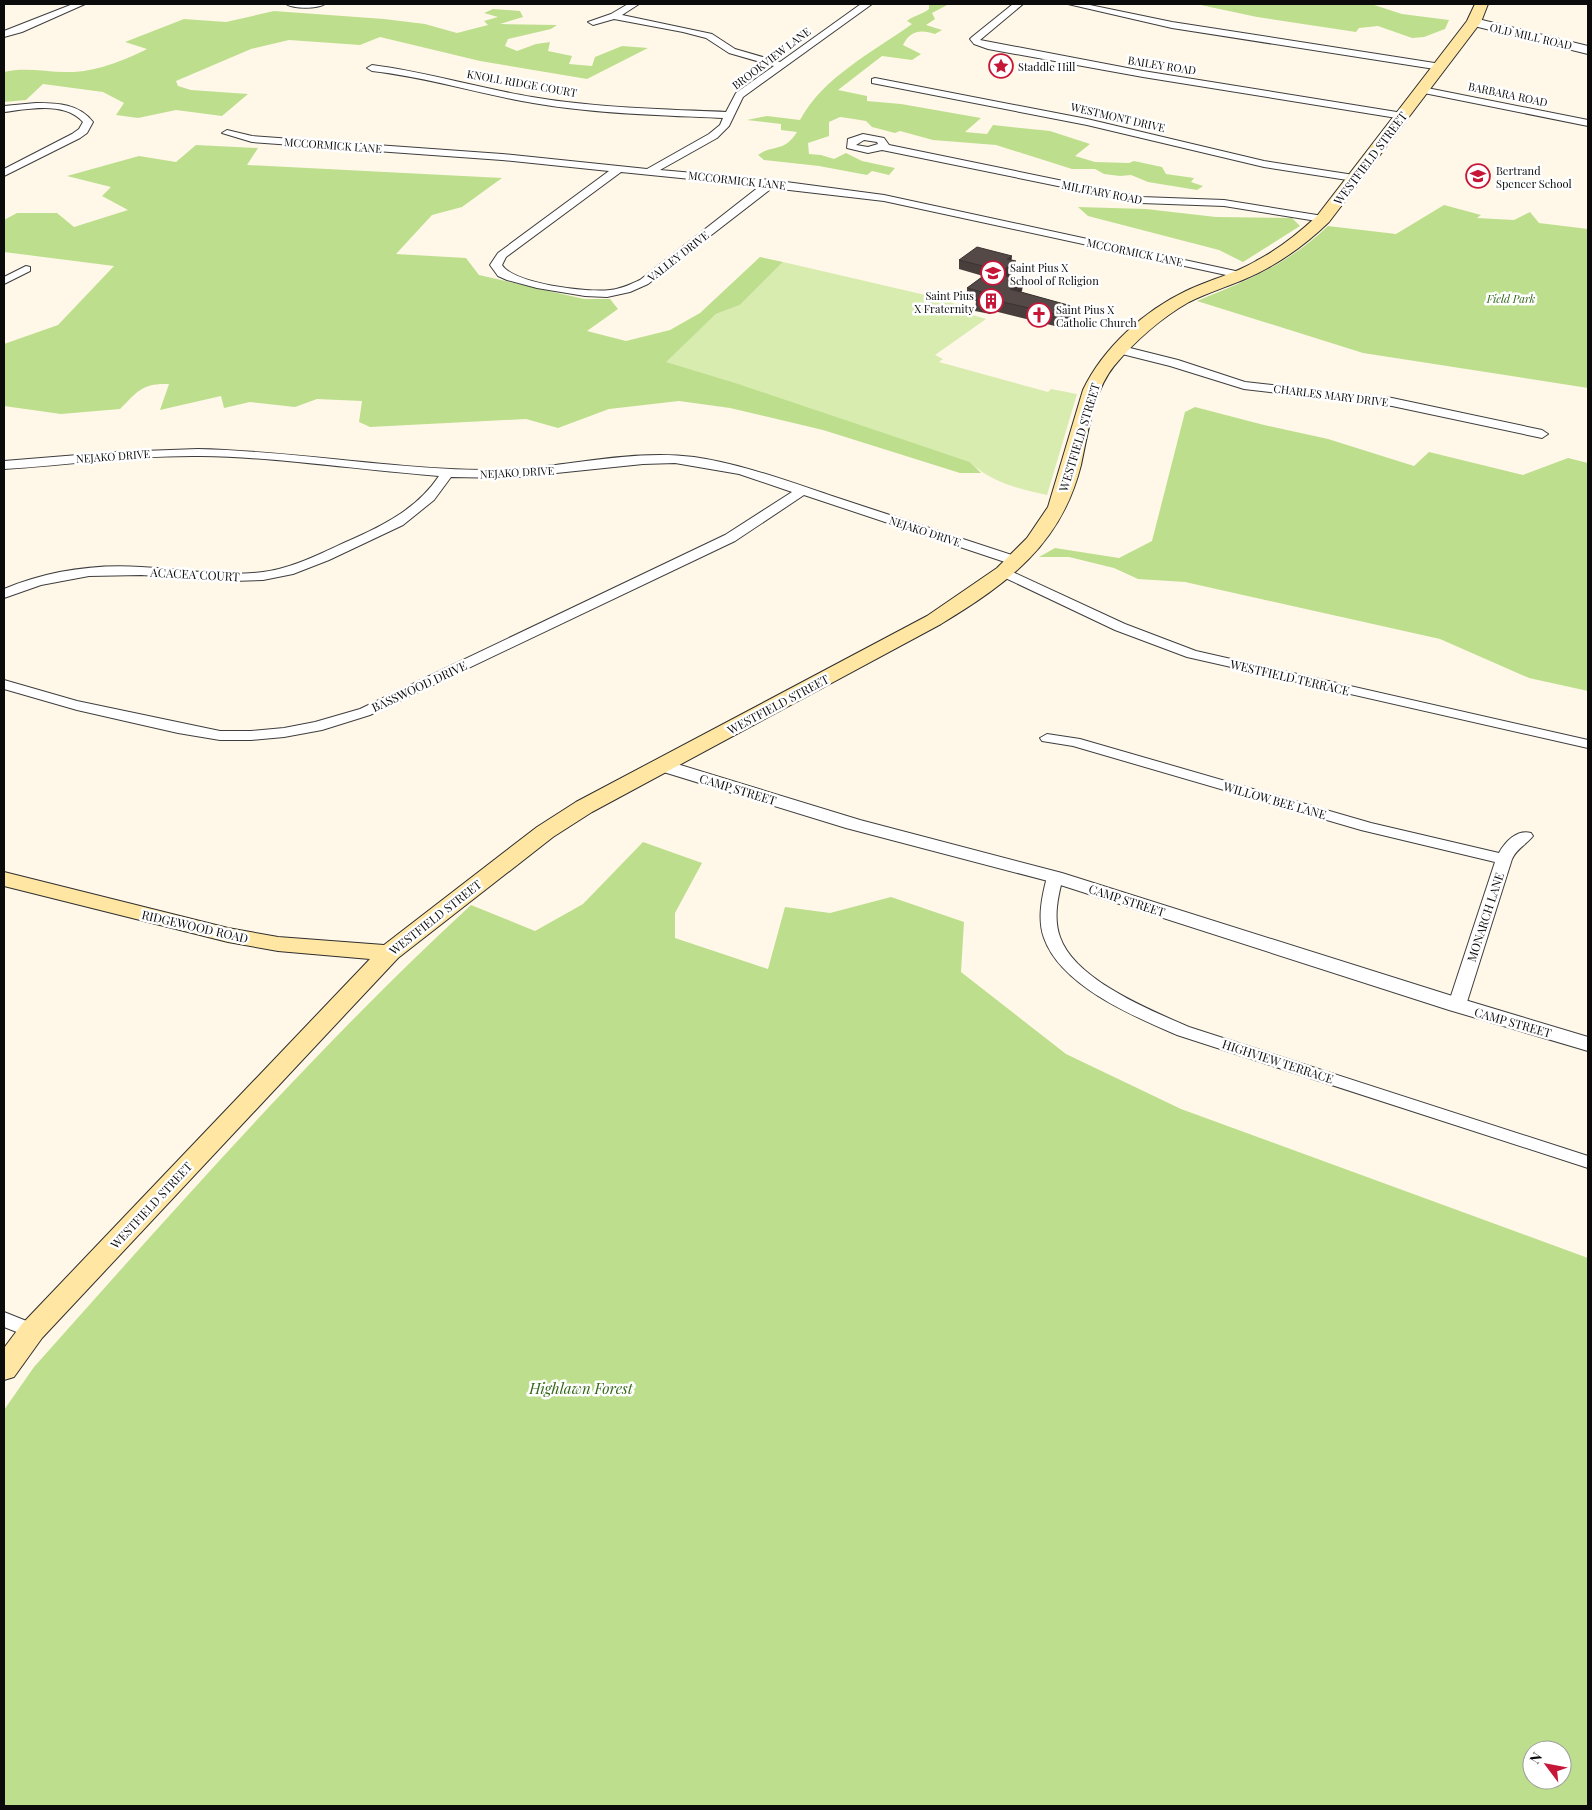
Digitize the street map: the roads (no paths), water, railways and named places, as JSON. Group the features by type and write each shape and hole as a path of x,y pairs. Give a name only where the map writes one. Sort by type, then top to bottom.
{"main road":[{"name":"WESTFIELD STREET","path":"4,1369 32,1331 389,953 545,832 584,808 934,620 962,603 1010,566 1041,534 1058,506 1098,378 1108,362 1122,350 1139,329 1183,299 1270,260 1300,241 1323,219 1474,22 1481,4"},
{"name":"RIDGEWOOD ROAD","path":"4,879 228,935 278,944 389,953"}],"street":[{"path":"4,34 19,30 80,4"},
{"path":"291,4 320,4"},
{"path":"593,22 614,16 634,4"},
{"name":"BROOKVIEW LANE","path":"650,171 713,136 724,126 739,95 867,4"},
{"name":"BAILEY ROAD","path":"1018,4 978,36 975,39 977,42 988,46 1125,71 1402,116"},
{"path":"1073,4 1172,25 1441,66"},
{"path":"614,16 684,29 709,36 732,52 781,65"},
{"name":"OLD MILL ROAD","path":"1474,22 1588,50"},
{"name":"KNOLL RIDGE COURT","path":"372,68 414,74 564,105 634,111 729,115"},
{"name":"WESTMONT DRIVE","path":"875,81 1088,122 1264,164 1354,178"},
{"name":"BARBARA ROAD","path":"1422,90 1588,124"},
{"path":"4,109 40,105 62,107 80,113 88,122 83,131 76,136 4,173"},
{"name":"MCCORMICK LANE","path":"227,133 252,139 493,156 620,168 771,183 884,198 1240,275"},
{"name":"MILITARY ROAD","path":"882,147 1141,200 1234,204 1323,219"},
{"name":"VALLEY DRIVE","path":"620,168 502,255 496,265 502,274 581,294 608,294 627,290 644,282 771,183"},
{"path":"4,281 26,269"},
{"name":"CHARLES MARY DRIVE","path":"1122,350 1174,363 1244,385 1399,403 1542,434"},
{"name":"NEJAKO DRIVE","path":"4,465 179,452 228,453 447,473 528,473 628,461 666,459 705,462 743,471 802,491 1010,566"},
{"name":"ACACEA COURT","path":"4,594 16,588 59,577 93,572 140,571 217,578 264,576 302,565 391,528 416,510 435,492 447,473"},
{"name":"BASSWOOD DRIVE","path":"4,684 59,702 197,732 235,736 255,735 285,733 330,725 365,712 730,538 802,491"},
{"name":"WESTFIELD TERRACE","path":"1010,566 1119,629 1150,642 1192,654 1588,744"},
{"name":"WILLOW BEE LANE","path":"1047,738 1075,742 1367,826 1504,859"},
{"name":"CAMP STREET","path":"664,766 853,824 1055,877 1457,1006 1588,1044"},
{"name":"MONARCH LANE","path":"1457,1006 1504,859 1510,847 1525,836"},
{"name":"HIGHVIEW TERRACE","path":"1055,877 1050,894 1052,938 1065,960 1088,979 1138,1012 1183,1031 1588,1162"},
{"path":"4,1319 32,1331"}],"place":[{"name":"Staddle Hill","path":"1001,66"},
{"name":"Bertrand Spencer School","path":"1478,176"},
{"name":"Saint Pius X School of Religion","path":"993,273"},
{"name":"Saint Pius X Fraternity","path":"991,301"},
{"name":"Saint Pius X Catholic Church","path":"1039,315"}],"park label":[{"name":"Field Park","path":"1511,298"},
{"name":"Highlawn Forest","path":"581,1388"}]}
